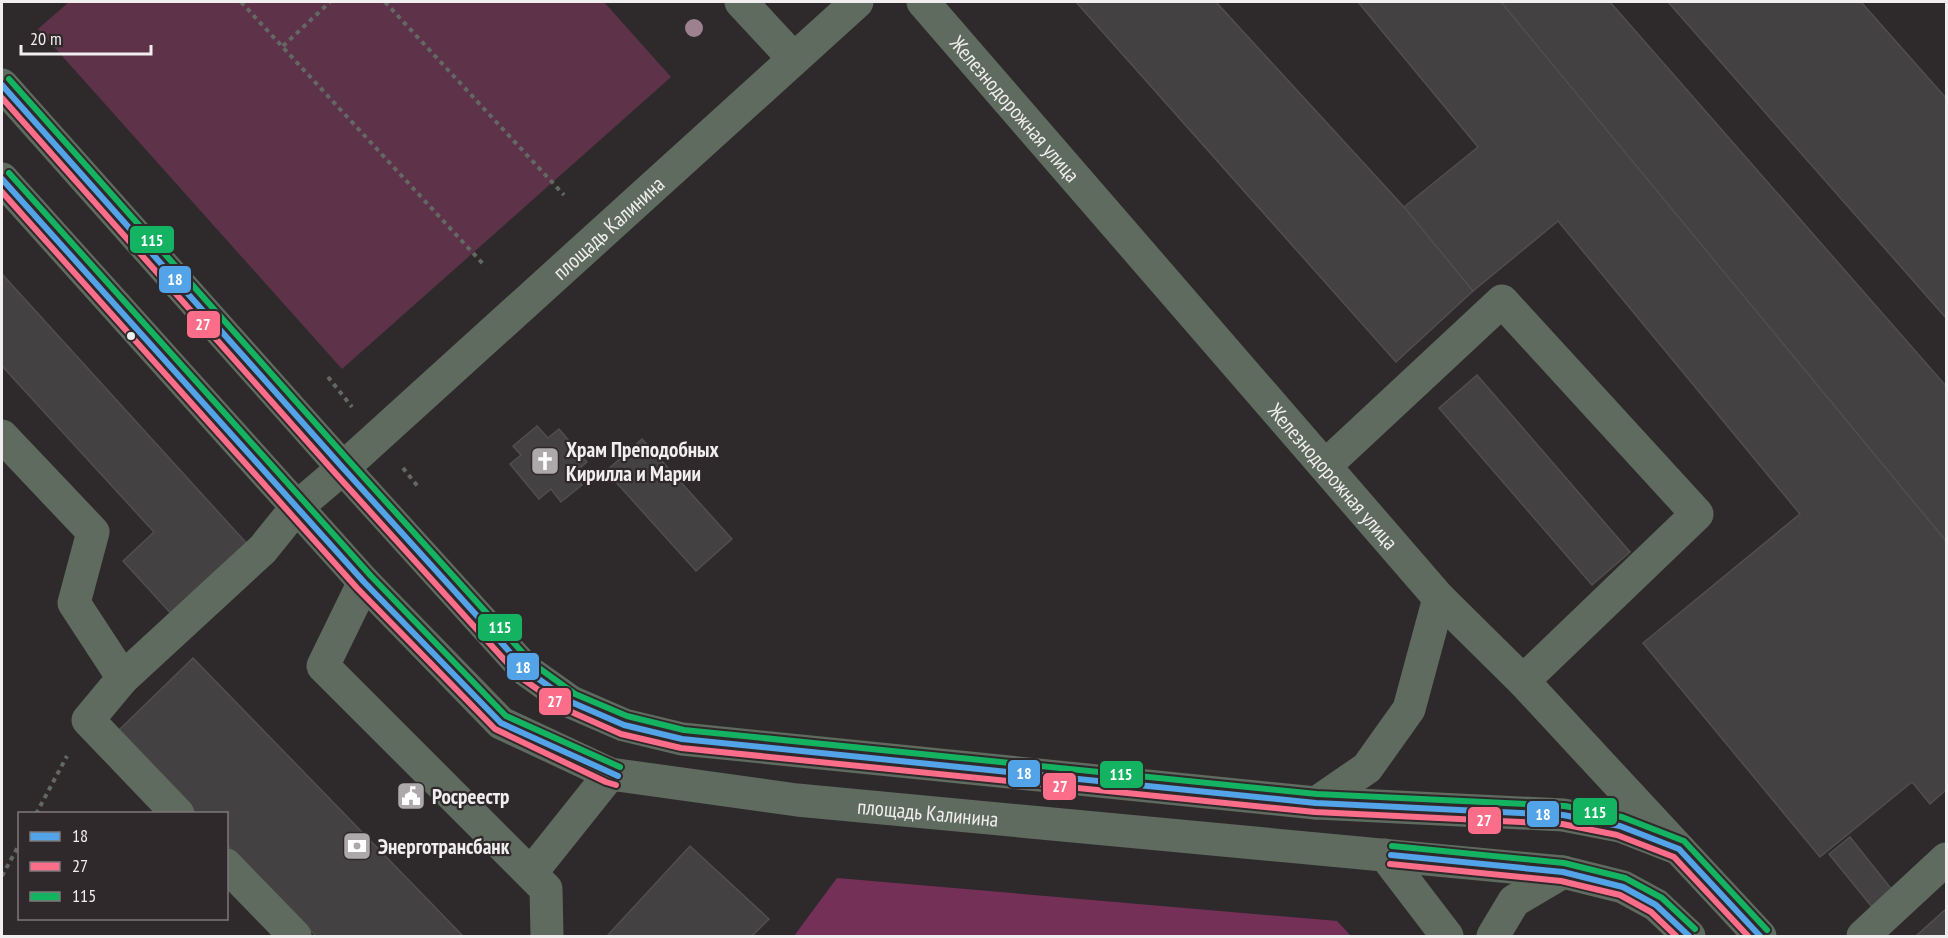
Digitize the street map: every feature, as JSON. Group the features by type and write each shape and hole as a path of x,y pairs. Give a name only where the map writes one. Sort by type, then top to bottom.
{"main road":[{"path":"2,85 526,670 571,702 624,725 682,739 1316,802 1563,816 1620,826 1679,849"},
{"name":"площадь Калинина","path":"2,179 296,508 364,582 501,723 610,774 797,801 1563,872 1623,887 1656,905 1689,936"},
{"name":"Железнодорожная улица","path":"1679,849 1760,936"}],"street":[{"path":"741,2 793,58 857,2"},
{"name":"Железнодорожная улица","path":"922,2 1439,598 1523,681 1679,849"},
{"name":"площадь Калинина","path":"296,508 343,468 793,58"},
{"path":"1325,466 1502,301 1697,514 1523,681"},
{"path":"2,436 93,532 74,603 123,678"},
{"path":"177,812 88,720 123,678 263,549 296,508"},
{"path":"364,582 323,666 546,889 547,936"},
{"path":"1316,802 1367,768 1409,709 1439,598"},
{"path":"531,873 610,774"},
{"path":"1384,855 1447,936"},
{"path":"1863,936 1947,860"},
{"path":"228,867 295,936"},
{"path":"1493,936 1514,901 1563,872"}],"path":[{"path":"241,2 485,266"},
{"path":"282,46 330,2"},
{"path":"385,2 564,195"},
{"path":"37,812 88,720"},
{"path":"2,876 18,847"}],"shaded area":[{"path":"69,2 604,2 671,77 342,369 38,29"},
{"path":"837,878 1337,921 1351,936 794,936"}],"building":[{"path":"1076,2 1216,2 1404,207 1473,291 1396,362"},
{"path":"1358,2 1501,2 1946,541 1946,790 1930,804 1912,782 1820,857 1643,643 1800,514 1558,221 1473,291 1404,207 1478,147"},
{"path":"1501,2 1610,2 1946,386 1946,541"},
{"path":"1668,2 1861,2 1946,98 1946,318"},
{"path":"2,274 250,547 175,618 123,561 154,532 2,366"},
{"path":"1477,375 1630,552 1592,585 1439,408"},
{"path":"537,426 548,438 559,429 587,462 573,474 582,485 561,502 551,489 539,499 510,464 521,455 513,446"},
{"path":"642,439 732,539 696,571 606,471"},
{"path":"193,658 463,936 316,936 228,846 228,812 194,812 117,732"},
{"path":"1850,837 1893,891 1872,907 1829,854"},
{"path":"690,846 769,919 752,936 607,936"},
{"path":"1946,909 1946,936 1916,936"}],"transit line":[{"name":"115","path":"9,79 532,663 575,694 627,716 684,730 1317,794 1565,806 1622,817 1684,841 1767,930"},
{"name":"18","path":"2,85 526,670 571,702 624,725 682,739 1316,803 1563,815 1620,826 1679,849 1760,936"},
{"name":"27","path":"2,98 520,677 567,710 621,734 681,748 1315,812 1562,824 1617,835 1674,857 1748,936"},
{"name":"115","path":"9,173 371,576 506,716 620,767"},
{"name":"18","path":"2,179 364,582 501,723 618,776"},
{"name":"27","path":"2,192 357,588 495,729 616,785"},
{"name":"115","path":"1392,846 1564,863 1625,878 1662,898 1695,929"},
{"name":"18","path":"1391,855 1563,872 1623,887 1656,905 1689,936"},
{"name":"27","path":"1390,864 1561,881 1620,895 1651,912 1676,936"}],"place":[{"name":"Храм Преподобных Кирилла и Марии","path":"545,461"},
{"name":"Росреестр","path":"411,796"},
{"name":"Энерготрансбанк","path":"357,846"}]}
